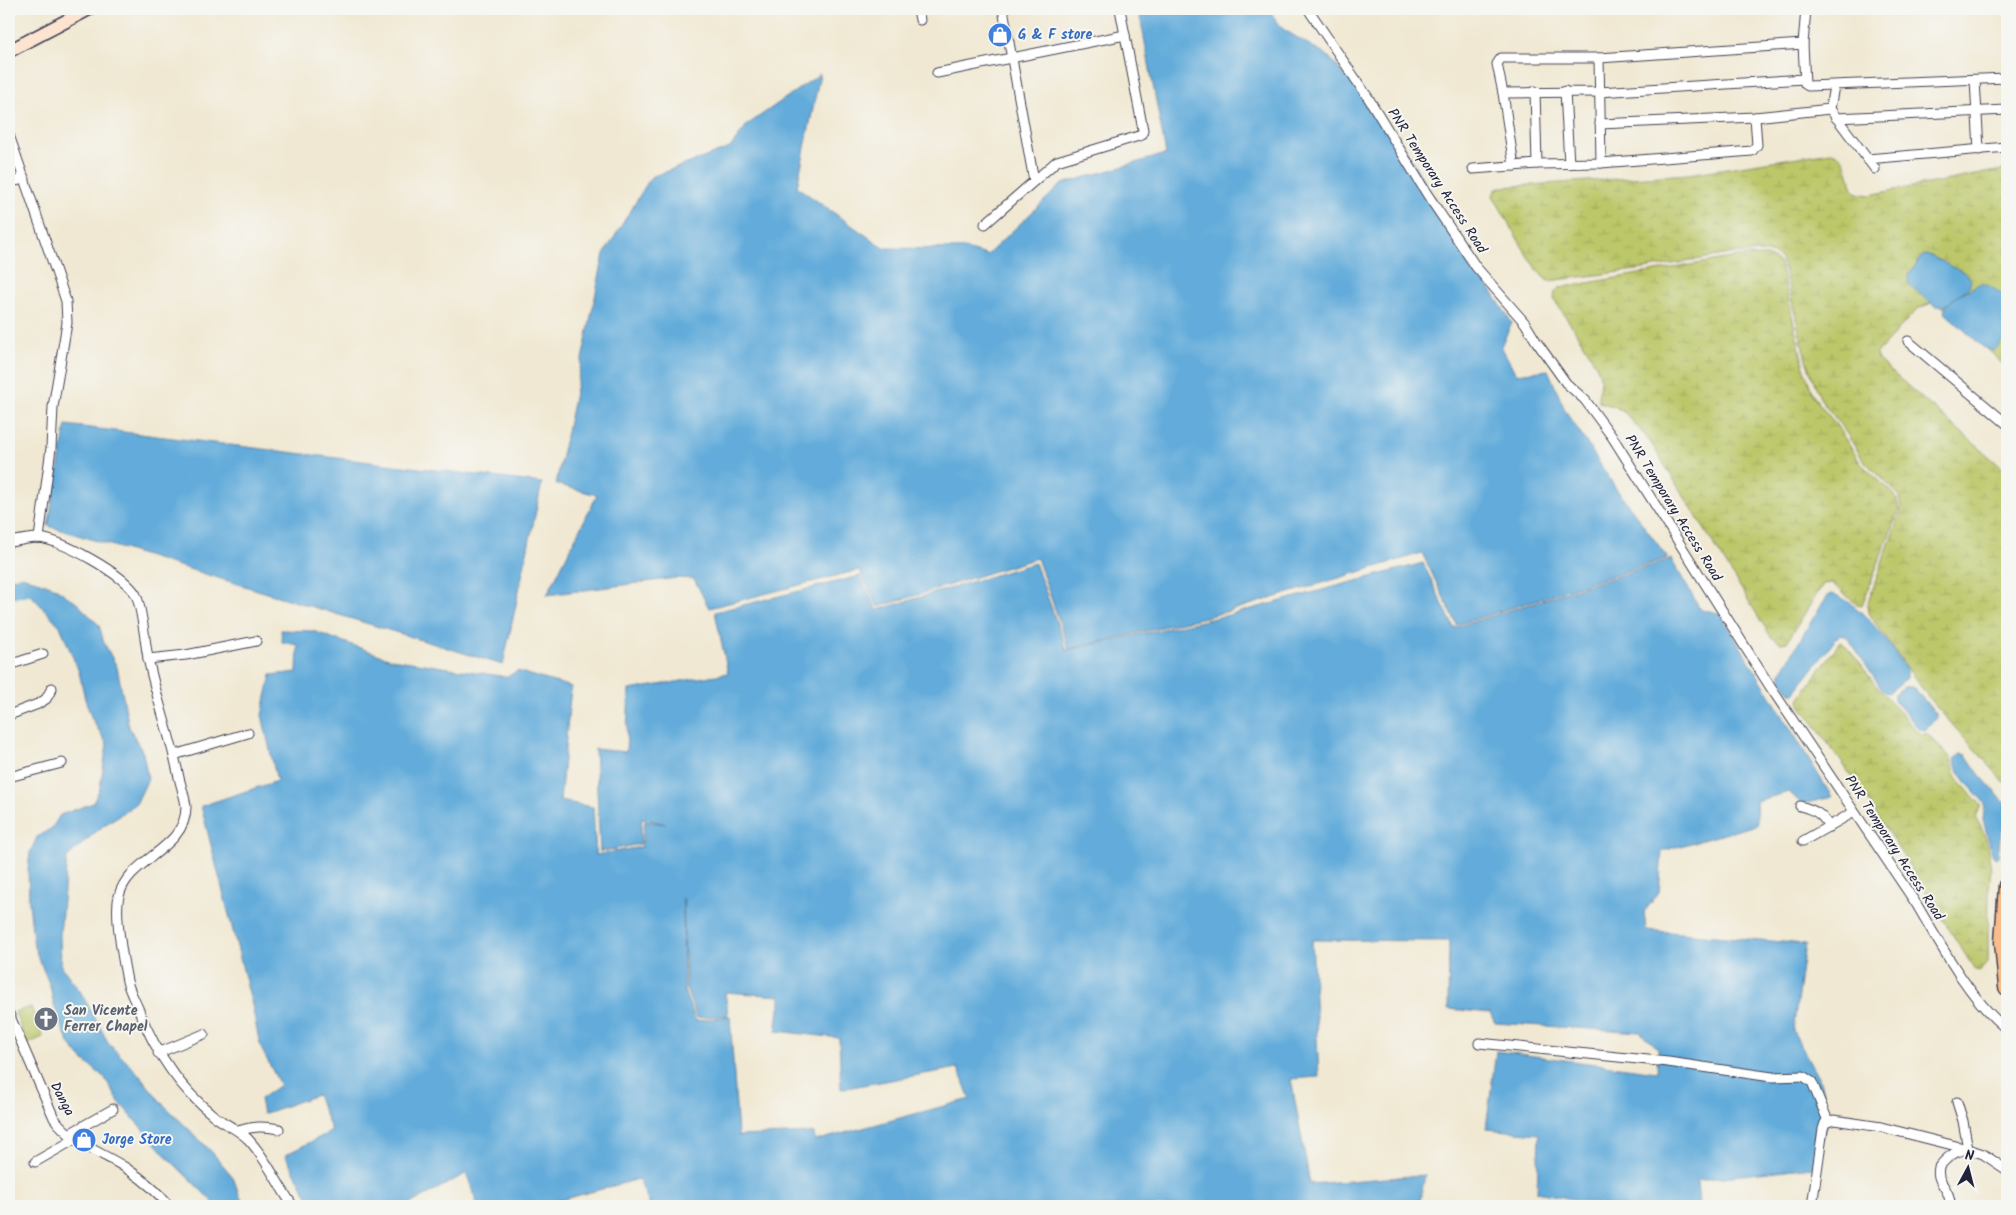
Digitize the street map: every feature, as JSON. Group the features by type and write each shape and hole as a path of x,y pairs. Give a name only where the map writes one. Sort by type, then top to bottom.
{"highway":[{"path":"2007,886 2003,942 2007,987"}],"main road":[{"path":"9,51 89,9"}],"street":[{"path":"918,9 920,20"},
{"path":"1003,9 1034,182"},
{"path":"985,224 1057,161 1142,135 1143,130 1120,9"},
{"name":"PNR Temporary Access Road","path":"1308,9 1369,99 1427,194 1476,267 1525,323 1566,383 1585,400 1613,438 1771,688 1975,996 1997,1021 2007,1029"},
{"path":"1806,9 1802,44 1806,86 2007,78"},
{"path":"937,73 1125,35"},
{"path":"1514,166 1497,64 1501,58 1599,58 1802,44"},
{"path":"1599,58 1601,163"},
{"path":"1503,93 1535,91 1599,92 1804,79"},
{"path":"1976,80 1978,150"},
{"path":"1834,86 1830,109 1876,169"},
{"path":"1535,91 1537,164"},
{"path":"1565,92 1569,164"},
{"path":"1600,124 1755,116 1830,109"},
{"path":"1836,118 2007,110"},
{"path":"1472,169 1537,164 1601,163 1752,151 1757,145 1755,116"},
{"path":"9,134 66,301 67,323 53,407 39,538"},
{"path":"1867,159 2007,147"},
{"path":"9,182 25,179"},
{"path":"1908,341 2007,424"},
{"path":"9,542 39,538 66,546 119,577 136,595 148,659 186,807 181,824 174,837 134,869 125,880 119,895 117,910 127,982 158,1053 180,1082 214,1116 239,1131 267,1163 281,1190 293,1206"},
{"path":"148,659 186,655 256,642"},
{"path":"9,665 43,654"},
{"path":"9,715 46,699 52,688"},
{"path":"174,755 248,733"},
{"path":"9,777 62,763"},
{"path":"1800,806 1818,812 1829,827"},
{"path":"1803,841 1854,812"},
{"name":"Danga","path":"9,1014 54,1118 72,1137 127,1169 169,1206"},
{"path":"158,1053 204,1034"},
{"path":"1479,1043 1668,1062 1772,1076 1803,1076 1812,1082 1828,1121"},
{"path":"1957,1102 1968,1148"},
{"path":"35,1162 113,1109"},
{"path":"1812,1206 1824,1123 1828,1121 1881,1127 1968,1148 1983,1154 2007,1170"},
{"path":"239,1131 249,1127 264,1126 279,1129"},
{"path":"1950,1206 1949,1193 1940,1179 1940,1167 1952,1154 1958,1150 1968,1148"}],"green space":[{"path":"1831,152 1841,157 1847,167 1853,190 1857,193 1869,195 2007,169 2007,368 1940,304 1934,302 1917,309 1877,353 1878,360 2007,472 2007,785 1931,701 1868,613 1867,605 1902,506 1899,495 1864,461 1845,431 1820,398 1806,360 1781,259 1774,254 1765,252 1729,254 1644,269 1548,281 1542,276 1527,255 1493,196 1495,190 1502,187 1689,174"},
{"path":"1742,256 1768,256 1780,263 1805,372 1814,397 1837,426 1861,464 1894,494 1898,505 1898,512 1862,605 1856,604 1832,583 1823,584 1787,642 1781,643 1771,637 1651,443 1625,413 1616,407 1599,402 1598,395 1601,379 1597,367 1554,299 1555,292 1559,288"},
{"path":"1842,642 1873,682 1916,730 1920,734 1928,734 1950,757 1958,780 1981,805 1976,817 1986,838 1991,869 1988,963 1981,971 1975,970 1881,821 1800,705 1799,699 1839,643"},
{"path":"31,1007 43,1037 27,1044 15,1012"}],"water":[{"path":"1149,9 1268,9 1283,29 1329,57 1397,136 1457,237 1512,323 1501,346 1516,374 1548,370 1565,410 1615,487 1668,558 1457,625 1422,553 1226,612 1069,649 1037,558 878,607 859,570 709,608 694,579 676,578 547,595 597,495 556,484 604,254 651,177 730,148 747,125 820,74 797,187 884,248 966,249 987,255 1062,184 1166,154 1139,11"},
{"path":"1923,255 1929,255 1967,274 1971,280 1969,287 1945,306 1935,306 1909,285 1908,276"},
{"path":"1979,284 1985,284 2007,296 2007,326 2003,340 1993,351 1983,347 1944,312 1953,299"},
{"path":"66,425 542,483 503,665 48,526"},
{"path":"1671,559 1701,610 1720,613 1832,797 1802,804 1789,792 1756,801 1757,825 1662,851 1659,892 1644,912 1646,930 1805,944 1793,1031 1822,1084 1826,1125 1813,1167 1697,1180 1699,1206 1608,1206 1537,1192 1539,1134 1486,1129 1496,1051 1657,1072 1658,1048 1640,1032 1495,1023 1490,1013 1448,1009 1449,941 1312,940 1319,1077 1291,1079 1310,1184 1425,1175 1419,1206 650,1206 639,1179 539,1206 469,1206 477,1202 467,1173 406,1206 313,1206 285,1155 332,1131 317,1095 263,1114 260,1099 280,1085 260,1046 252,1005 201,806 277,781 262,715 271,675 297,672 298,645 282,642 281,630 313,631 391,659 507,677 517,671 571,687 560,801 593,807 596,855 641,847 645,821 665,824 642,818 640,844 600,852 595,749 626,752 629,690 728,673 715,612 860,576 877,610 1035,563 1067,650 1229,615 1423,563 1454,628","holes":["683,898 686,989 697,1018 728,1015 725,992 781,996 776,1031 839,1038 841,1089 958,1068 970,1099 815,1141 814,1133 738,1136 730,1016 696,1021 684,991"]},
{"path":"22,576 54,587 78,604 99,625 104,643 117,667 129,727 143,753 148,779 136,804 103,826 67,857 60,934 61,966 80,991 109,1044 136,1071 161,1102 211,1151 233,1177 240,1197 249,1206 217,1206 166,1156 119,1102 105,1078 82,1059 70,1045 61,1025 50,986 34,947 29,903 28,869 30,853 37,837 52,828 60,815 93,803 100,788 107,744 92,719 79,672 60,626 31,595 9,598 9,579"},
{"path":"1832,594 1854,606 1864,615 1893,649 1907,670 1907,678 1888,693 1884,692 1847,637 1841,634 1794,693 1791,693 1782,681 1780,674 1821,605"},
{"path":"1904,687 1915,689 1936,714 1937,718 1925,730 1919,729 1894,700 1894,694"},
{"path":"1961,754 1966,755 1979,774 2005,803 2006,817 1996,858 1993,856 1983,820 1985,804 1962,777 1956,765 1954,759"}],"place":[{"name":"G & F store","path":"1000,35"},
{"name":"San Vicente Ferrer Chapel","path":"46,1019"},
{"name":"Jorge Store","path":"84,1140"}]}
